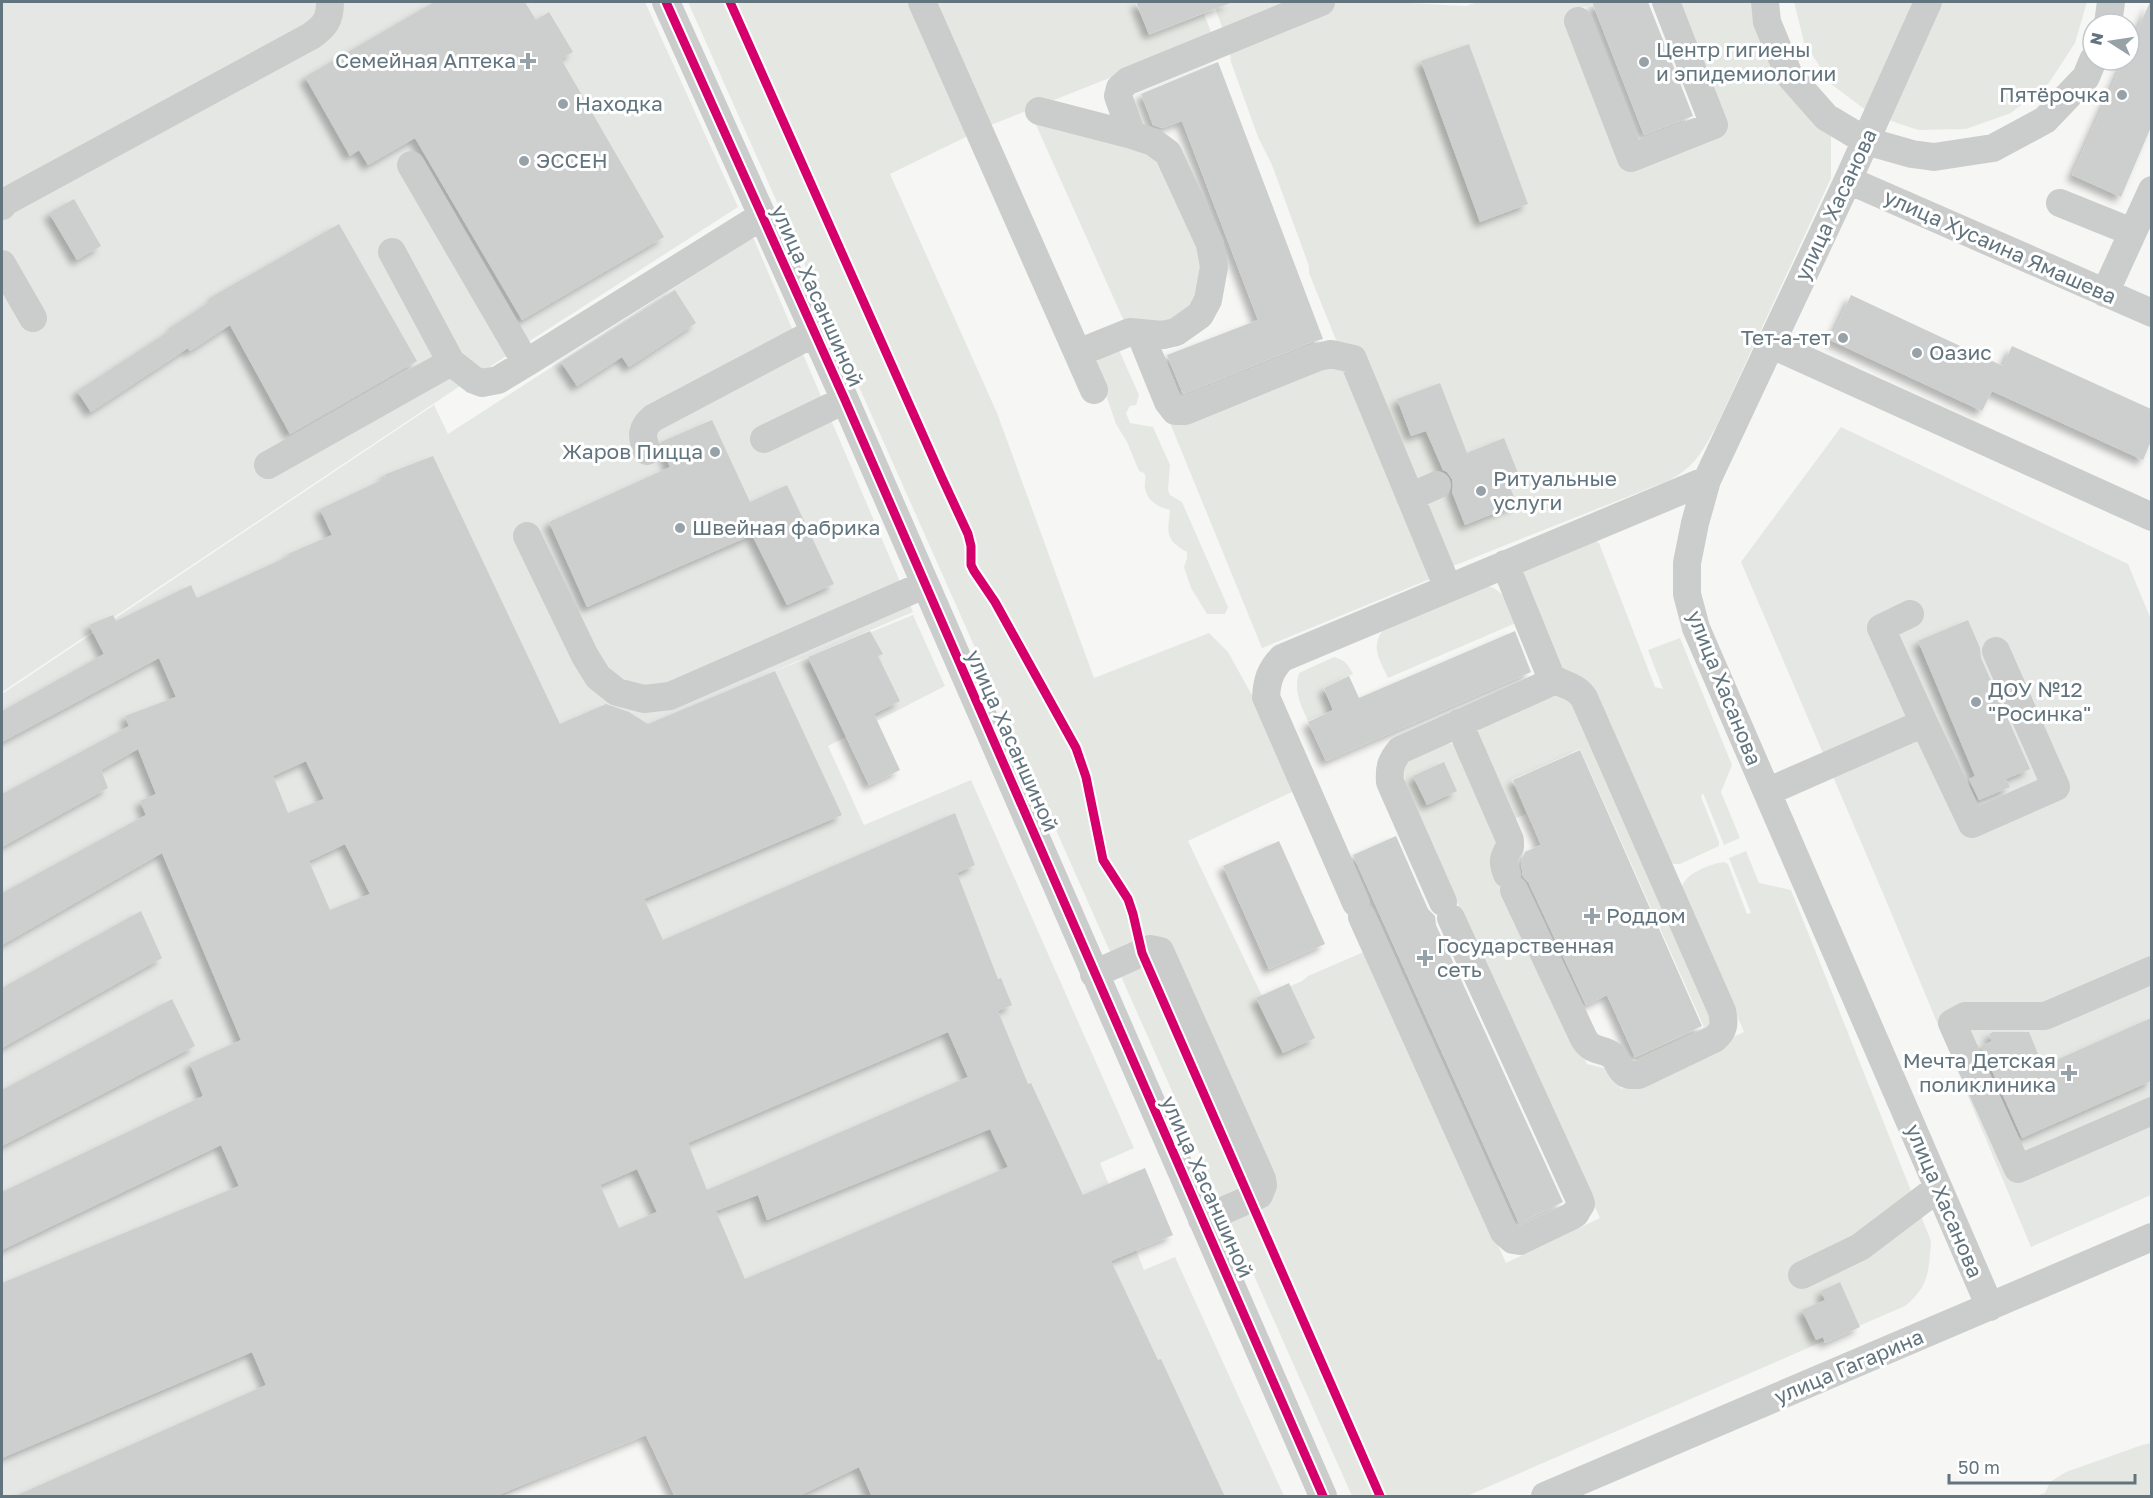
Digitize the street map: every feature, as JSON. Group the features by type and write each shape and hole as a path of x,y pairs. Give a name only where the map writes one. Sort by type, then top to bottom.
{"street":[{"path":"2,206 311,36 324,27 330,13 330,2"},
{"name":"улица Хасаншиной","path":"666,2 845,400 1323,1497"},
{"path":"922,2 1094,390"},
{"path":"1132,135 1118,96 1120,88 1128,81 1321,2"},
{"path":"1578,21 1631,158 1714,125 1666,2"},
{"path":"1765,2 1767,22 1789,75 1826,117 1866,141 1912,154 1934,157 1993,148 2045,120 2086,77 2088,72"},
{"name":"улица Хасанова","path":"1928,2 1772,345 1707,480 1690,549 1687,594 1696,628 1990,1307"},
{"path":"1039,111 1132,135 1152,142 1168,153 1210,244 1214,267 1208,300 1200,315 1176,332 1163,335 1130,332 1078,353"},
{"path":"411,165 526,363"},
{"name":"улица Хусаина Ямашева","path":"1848,180 2151,313"},
{"path":"2105,293 2151,190"},
{"path":"2060,203 2133,232"},
{"path":"392,252 451,362 474,380 482,383 498,380 762,216"},
{"path":"2,264 33,318"},
{"path":"647,451 642,439 642,431 653,418 814,333"},
{"path":"1140,333 1168,402 1175,411 1180,412 1318,357 1331,354 1353,359 1448,588"},
{"path":"1772,345 2151,517"},
{"path":"268,465 451,362"},
{"path":"764,439 845,400"},
{"path":"1551,676 1545,685 1400,750 1391,761 1389,770 1390,782 1581,1204 1575,1214 1520,1241 1513,1240 1504,1232 1359,910 1266,697 1270,674 1281,658 1707,480"},
{"path":"1410,496 1437,485"},
{"path":"527,536 585,656 598,677 617,692 644,699 670,696 924,585"},
{"path":"1459,723 1510,840 1510,847 1503,860 1510,882 1589,1046 1612,1055 1623,1072 1632,1076 1639,1075 1714,1039 1724,1027 1722,1011 1584,698 1578,690 1559,683 1551,676 1504,564"},
{"path":"1910,614 1881,628 1972,824 2056,787 1996,651"},
{"path":"1767,792 1924,723"},
{"path":"1094,974 1150,949 1160,951 1257,1169 1263,1185 1259,1195 1202,1220"},
{"path":"2151,970 2045,1016 1965,1016 1952,1023 2018,1169 2151,1111"},
{"path":"1802,1275 1860,1247 1938,1188"},
{"name":"улица Гагарина","path":"1545,1497 2151,1237"}],"shaded area":[{"path":"2,2 645,2 738,207 460,386 2,692"},
{"path":"688,2 911,2 972,134 890,174 997,413 1094,678 1209,633 1228,652 1267,722 1296,790 1188,841 1263,998 1366,951 1506,1263 1600,1218 1405,787 1404,766 1408,758 1442,742 1453,744 1503,842 1493,861 1587,1064 1613,1070 1621,1089 1744,1032 1682,887 1688,877 1712,865 1724,862 1728,864 1747,914 1751,913 1729,858 1746,851 1759,883 1791,890 1931,1241 1926,1277 1913,1299 1905,1306 1467,1496 1352,1496"},
{"path":"935,2 1135,2 1149,36 1204,14 1213,37 991,125"},
{"path":"1213,2 1389,2 1466,6 1478,2 1596,2 1566,14 1625,169 1727,131 1680,2 1760,2 1831,135 1831,178 1717,425 1693,463 1670,480 1448,568 1338,345 1309,273 1309,266 1272,165 1258,137 1231,62 1229,47"},
{"path":"1794,2 2087,2 2084,12 2081,12 2081,22 2075,43 2049,83 2011,113 1966,129 1918,130 1871,114 1831,84 1804,42"},
{"path":"1032,116 1162,158 1205,263 1200,296 1175,322 1138,325 1123,319"},
{"path":"753,237 913,612 739,686 913,615 945,686 828,746 864,825 971,780 1134,1148 1100,1163 1144,1270 1175,1257 1284,1496 679,1496 648,1431 501,1496 2,1496 2,694 434,405 448,434"},
{"path":"1118,348 1139,395 1136,405 1130,406 1126,413 1130,423 1153,427 1170,465 1168,490 1170,495 1182,502 1228,607 1225,614 1207,614 1191,588 1184,567 1187,552 1174,543 1169,535 1170,510 1157,505 1146,493 1144,473 1139,471 1127,442 1116,424 1105,392 1093,372 1100,351"},
{"path":"1319,365 1349,370 1435,577 1262,648 1170,423"},
{"name":"ДОУ №12 \"Росинка\"","path":"1841,427 2128,564 2152,622 2151,1195 2031,1247 1741,562"},
{"path":"1593,539 1599,543 1655,687 1663,689 1648,650 1680,638 1732,765 1721,792 1740,838 1724,845 1703,793 1701,797 1719,846 1680,864 1672,864 1558,672 1516,572"},
{"path":"1488,586 1503,596 1516,623 1388,678 1379,660 1377,648 1379,636 1383,630"},
{"path":"1334,657 1346,663 1353,674 1323,688 1333,710 1308,721 1297,692 1299,673"},
{"path":"1550,694 1569,697 1716,1028 1637,1062 1635,1058 1704,1027 1580,749 1511,780 1526,814 1507,822 1475,736 1483,724"},
{"path":"2151,1443 2151,1496 2035,1496 2045,1493 2050,1482 2066,1472"}],"building":[{"name":"ЭССЕН","path":"434,2 525,2 536,20 549,12 573,52 561,59 664,237 522,320 415,138 368,165 359,150 350,156 305,77"},
{"path":"1136,2 1230,2 1230,3 1149,34"},
{"name":"Центр гигиены и эпидемиологии","path":"1592,2 1648,2 1693,116 1644,135"},
{"path":"2150,2 2151,127 2121,197 2072,175 2119,72 2141,72 2141,22"},
{"path":"1469,44 1528,204 1480,222 1421,61"},
{"path":"1218,62 1323,339 1183,394 1167,355 1258,320 1182,121 1162,128 1153,125 1141,94"},
{"path":"74,199 101,246 77,260 49,213"},
{"path":"339,224 417,361 290,434 230,325 190,351 188,348 91,412 77,391 174,328 173,326 215,298 213,296"},
{"path":"675,290 696,323 629,367 622,357 577,386 561,362"},
{"path":"1851,295 2003,366 2012,346 2151,409 2151,441 2143,460 1992,391 1982,411 1830,340"},
{"path":"1440,383 1467,453 1504,438 1518,473 1506,478 1517,504 1465,525 1452,492 1452,479 1443,470 1426,431 1411,436 1397,399"},
{"name":"Швейная фабрика","path":"712,420 750,502 787,485 834,584 787,605 752,535 587,607 549,522 670,467 661,442"},
{"path":"433,456 560,724 606,704 629,712 648,724 775,671 842,815 644,899 663,940 955,813 975,865 957,873 998,979 1001,978 1012,1005 998,1011 1028,1084 1031,1083 1083,1195 1145,1168 1173,1235 1111,1261 1158,1360 1161,1359 1225,1497 872,1497 859,1467 797,1497 675,1497 646,1435 494,1497 13,1497 266,1385 252,1352 2,1458 2,1283 239,1186 221,1145 2,1250 2,1192 203,1096 190,1063 241,1040 162,853 2,945 2,893 146,815 140,801 156,794 138,749 101,770 108,788 2,847 2,794 129,726 125,716 176,697 159,658 2,742 2,711 104,654 89,625 113,615 116,621 191,585 197,598 332,535 320,509 386,478 384,475","holes":["306,761 324,799 288,813 273,776","345,844 370,894 330,910 309,861","948,1032 968,1077 707,1190 688,1143","990,1129 1008,1167 745,1279 716,1211 758,1195 767,1220","637,1169 657,1212 619,1228 600,1185"]},
{"path":"1968,620 1980,648 1981,658 2030,769 2006,779 2010,787 1979,800 1969,779 1975,776 1918,641"},
{"path":"870,631 883,654 878,656 900,701 874,714 900,770 869,785 808,657"},
{"path":"1515,631 1531,672 1326,761 1308,722 1333,710 1324,688 1349,676 1359,698"},
{"path":"1580,750 1702,1026 1635,1057 1607,995 1586,1005 1529,883 1523,876 1521,863 1525,852 1541,845 1513,780"},
{"path":"1444,762 1457,791 1427,805 1413,776"},
{"path":"1396,836 1428,909 1435,916 1436,925 1563,1202 1519,1223 1353,855"},
{"path":"1279,841 1325,944 1269,969 1223,866"},
{"path":"141,911 162,958 2,1048 2,988"},
{"path":"1289,983 1315,1038 1283,1053 1256,998"},
{"path":"172,999 195,1046 2,1146 2,1090"},
{"name":"Мечта Детская поликлиника","path":"2151,1018 2151,1081 2022,1138 1981,1046 1992,1041 1989,1034 2029,1032 2043,1066"},
{"path":"1840,1282 1860,1327 1825,1343 1823,1337 1816,1340 1802,1310 1825,1300 1821,1291"}],"cycle path":[{"path":"666,2 845,400 1323,1496"},
{"path":"730,2 968,534 971,546 971,565 995,602 1076,748 1086,777 1103,860 1128,899 1142,953 1380,1496"}],"place":[{"name":"Семейная Аптека","path":"528,61"},
{"name":"Центр гигиены и эпидемиологии","path":"1644,62"},
{"name":"Пятёрочка","path":"2122,95"},
{"name":"Находка","path":"563,104"},
{"name":"ЭССЕН","path":"524,161"},
{"name":"Тет-а-тет","path":"1843,338"},
{"name":"Оазис","path":"1917,353"},
{"name":"Жаров Пицца","path":"715,452"},
{"name":"Ритуальные услуги","path":"1481,491"},
{"name":"Швейная фабрика","path":"680,528"},
{"name":"ДОУ №12 \"Росинка\"","path":"1976,702"},
{"name":"Роддом","path":"1592,916"},
{"name":"Государственная сеть","path":"1425,958"},
{"name":"Мечта Детская поликлиника","path":"2069,1073"}]}
